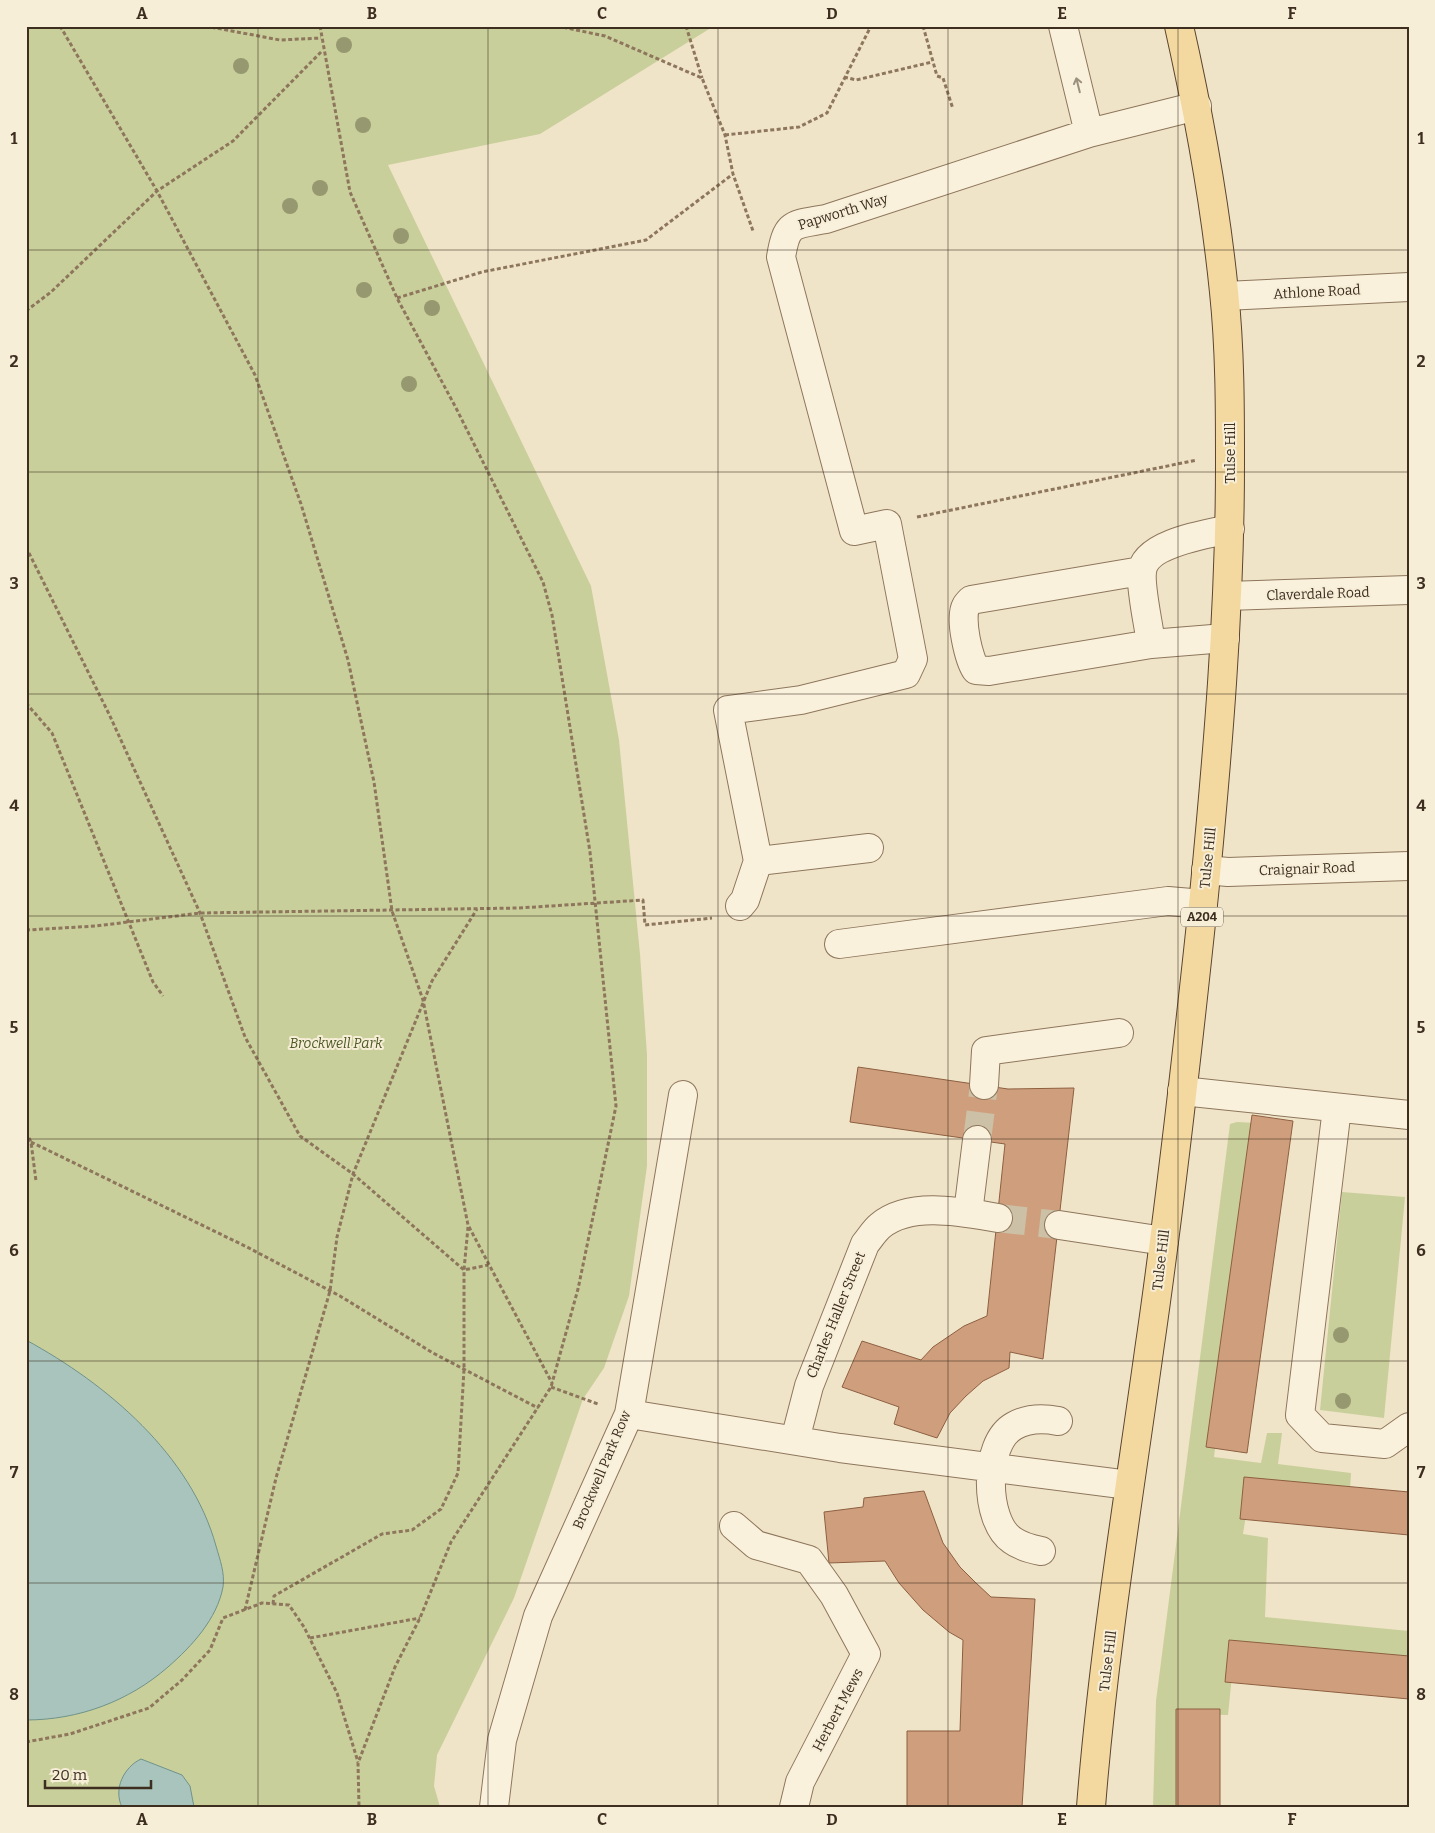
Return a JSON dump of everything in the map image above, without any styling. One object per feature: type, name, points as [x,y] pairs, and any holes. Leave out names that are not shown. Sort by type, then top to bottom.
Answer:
[{"type":"main road","name":"Tulse Hill","points":[[1091,1807],[1129,1484],[1164,1241],[1182,1091],[1218,758],[1226,638],[1230,529],[1230,382],[1225,296],[1208,161],[1179,26]]},
{"type":"street","points":[[1063,26],[1089,133]]},
{"type":"street","name":"Papworth Way","points":[[887,524],[854,531],[780,257],[784,235],[794,225],[826,219],[1089,133],[1197,106]]},
{"type":"street","name":"Athlone Road","points":[[1225,296],[1409,286]]},
{"type":"street","points":[[740,906],[745,900],[758,861],[728,710],[801,700],[906,674],[913,659],[887,524]]},
{"type":"street","points":[[1152,644],[1141,571],[1150,556],[1185,538],[1230,529]]},
{"type":"street","points":[[1141,571],[971,600],[965,607],[964,624],[971,663],[976,670],[988,671],[1152,644],[1226,638]]},
{"type":"street","name":"Claverdale Road","points":[[1227,596],[1409,590]]},
{"type":"street","points":[[758,861],[869,848]]},
{"type":"street","name":"Craignair Road","points":[[1206,870],[1228,872],[1409,866]]},
{"type":"street","points":[[839,944],[1168,901],[1203,904]]},
{"type":"street","points":[[984,1085],[986,1050],[1119,1033]]},
{"type":"street","points":[[1182,1091],[1409,1115]]},
{"type":"street","name":"Brockwell Park Row","points":[[494,1807],[502,1740],[538,1616],[629,1414],[683,1095]]},
{"type":"street","points":[[1337,1108],[1300,1415],[1322,1438],[1385,1444],[1409,1427]]},
{"type":"street","points":[[968,1213],[977,1140]]},
{"type":"street","name":"Charles Haller Street","points":[[795,1440],[809,1386],[865,1244],[881,1226],[916,1210],[968,1213],[998,1218]]},
{"type":"street","points":[[1058,1225],[1164,1241]]},
{"type":"street","points":[[629,1414],[992,1468],[1129,1484]]},
{"type":"street","points":[[1041,1551],[1011,1540],[1002,1528],[995,1513],[990,1489],[992,1468],[996,1446],[1012,1426],[1028,1420],[1045,1418],[1058,1421]]},
{"type":"street","name":"Herbert Mews","points":[[734,1526],[756,1545],[809,1560],[834,1595],[866,1654],[800,1782],[794,1807]]},
{"type":"path","points":[[60,26],[157,191],[256,375],[301,504],[348,660],[374,782],[392,910],[424,1000],[468,1225],[552,1385],[629,1414]]},
{"type":"path","points":[[205,26],[280,40],[321,38]]},
{"type":"path","points":[[320,26],[322,51],[350,192],[397,298],[456,408],[543,582],[556,643],[590,852],[616,1106],[578,1289],[552,1385],[451,1542],[420,1618],[395,1667],[358,1763]]},
{"type":"path","points":[[556,26],[606,36],[702,78]]},
{"type":"path","points":[[686,26],[702,78],[726,135],[733,174],[756,241],[780,257]]},
{"type":"path","points":[[726,135],[799,127],[827,113],[871,26]]},
{"type":"path","points":[[923,26],[937,76],[943,78],[953,109]]},
{"type":"path","points":[[26,311],[51,292],[157,191],[233,141],[322,51]]},
{"type":"path","points":[[844,77],[856,80],[932,62]]},
{"type":"path","points":[[397,298],[482,272],[646,240],[733,174]]},
{"type":"path","points":[[887,524],[1201,459],[1230,457]]},
{"type":"path","points":[[26,547],[105,706],[200,913],[245,1037],[300,1136],[352,1174],[464,1270]]},
{"type":"path","points":[[26,703],[52,732],[153,982],[163,996]]},
{"type":"path","points":[[26,930],[130,922],[200,913],[519,908],[643,900],[645,925],[727,916],[740,906]]},
{"type":"path","points":[[245,1610],[276,1478],[330,1291],[337,1237],[352,1174],[432,981],[477,909]]},
{"type":"path","points":[[26,1132],[31,1142],[36,1180]]},
{"type":"path","points":[[31,1142],[247,1247],[330,1291],[464,1369],[538,1408]]},
{"type":"path","points":[[273,1604],[274,1596],[382,1534],[412,1530],[441,1509],[458,1473],[464,1369],[464,1270],[468,1225]]},
{"type":"path","points":[[464,1270],[488,1264]]},
{"type":"path","points":[[26,1742],[70,1734],[148,1708],[182,1680],[210,1650],[223,1618],[262,1603],[289,1605],[310,1638],[337,1693],[358,1763],[359,1807]]},
{"type":"path","points":[[310,1638],[420,1618]]},
{"type":"green space","name":"Brockwell Park","points":[[26,26],[714,26],[540,134],[388,165],[591,586],[619,740],[640,954],[647,1055],[647,1166],[629,1296],[604,1368],[583,1399],[514,1598],[437,1755],[434,1786],[440,1807],[26,1807]]},
{"type":"green space","points":[[1237,1122],[1256,1123],[1214,1457],[1261,1463],[1267,1433],[1282,1433],[1278,1464],[1351,1473],[1350,1490],[1251,1484],[1243,1534],[1268,1538],[1265,1617],[1409,1631],[1409,1658],[1235,1646],[1228,1715],[1182,1714],[1182,1807],[1153,1807],[1156,1701],[1230,1124]]},
{"type":"green space","points":[[1342,1192],[1405,1197],[1384,1418],[1320,1410]]},
{"type":"water","points":[[26,1340],[86,1378],[115,1401],[142,1425],[166,1452],[187,1482],[204,1513],[223,1572],[223,1587],[215,1610],[194,1641],[168,1667],[137,1690],[120,1699],[84,1712],[46,1719],[26,1720]]},
{"type":"water","points":[[141,1759],[182,1775],[190,1786],[194,1807],[122,1807],[119,1793],[122,1779],[130,1767]]},
{"type":"building","points":[[858,1067],[1008,1089],[1074,1088],[1043,1359],[1010,1352],[1009,1368],[983,1381],[966,1396],[950,1413],[937,1438],[894,1424],[899,1407],[842,1387],[862,1341],[921,1360],[933,1347],[964,1326],[987,1316],[1005,1144],[850,1122]]},
{"type":"building","points":[[1252,1115],[1293,1121],[1247,1453],[1206,1447]]},
{"type":"building","points":[[1244,1477],[1409,1492],[1409,1535],[1240,1519]]},
{"type":"building","points":[[924,1491],[943,1543],[960,1567],[975,1582],[991,1597],[1035,1599],[1022,1807],[907,1807],[907,1731],[960,1731],[963,1640],[949,1632],[923,1610],[899,1583],[885,1561],[829,1563],[824,1512],[863,1507],[864,1498]]},
{"type":"building","points":[[1229,1640],[1409,1656],[1409,1699],[1225,1682]]},
{"type":"building","points":[[1176,1709],[1220,1709],[1220,1807],[1176,1807]]},
{"type":"tunnel","points":[[977,1140],[984,1085]]},
{"type":"tunnel","points":[[998,1218],[1059,1225]]}]
